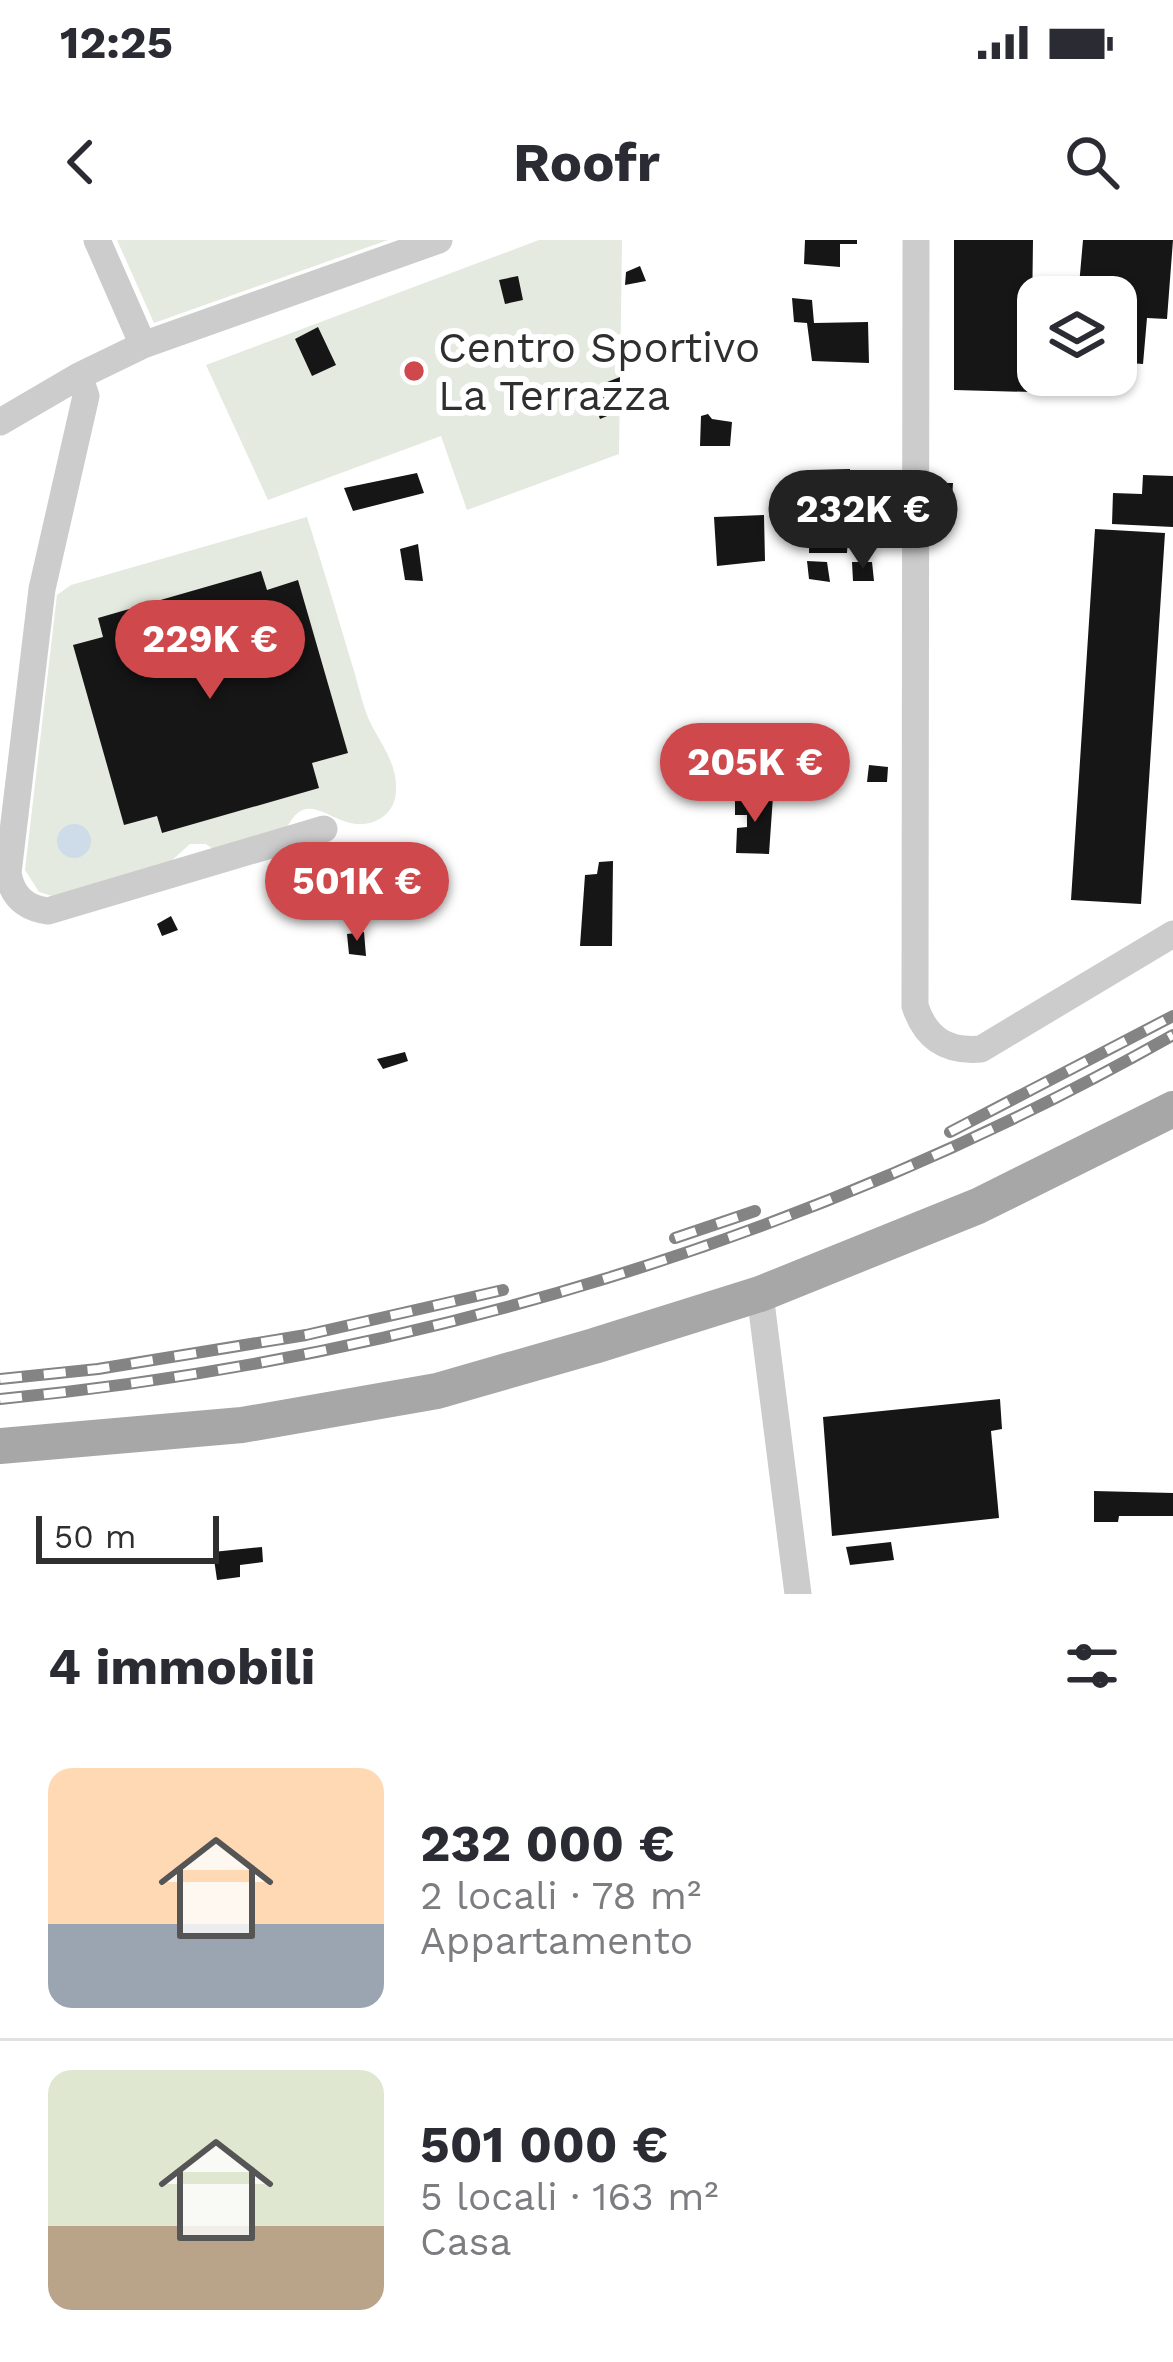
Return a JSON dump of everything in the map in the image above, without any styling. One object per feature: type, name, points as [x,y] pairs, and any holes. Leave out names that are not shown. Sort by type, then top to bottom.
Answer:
[{"type":"main road","points":[[0,1446],[242,1425],[437,1391],[760,1294],[978,1206],[1173,1109]]},
{"type":"street","points":[[97,240],[143,345]]},
{"type":"street","points":[[0,422],[143,345],[439,240]]},
{"type":"street","points":[[916,240],[915,1006],[921,1023],[946,1047],[981,1049],[1173,934]]},
{"type":"street","points":[[79,376],[86,396],[42,589],[7,834],[10,885],[25,904],[48,911],[324,829]]},
{"type":"street","points":[[760,1294],[798,1594]]},
{"type":"shaded area","points":[[117,240],[388,240],[154,323]]},
{"type":"shaded area","name":"Centro Sportivo La Terrazza","points":[[539,240],[622,240],[619,454],[467,510],[441,436],[268,500],[206,365]]},
{"type":"shaded area","points":[[307,517],[366,713],[393,769],[396,793],[390,809],[378,820],[359,824],[304,809],[286,829],[214,850],[206,844],[190,844],[169,863],[52,896],[39,892],[25,870],[57,595],[71,585]]},
{"type":"water","points":[[74,824],[86,829],[91,841],[86,853],[74,858],[62,853],[57,841],[62,829]]},
{"type":"building","points":[[805,240],[857,240],[857,244],[840,244],[840,267],[804,264]]},
{"type":"building","points":[[954,240],[1033,240],[1033,276],[1017,276],[1017,392],[954,390]]},
{"type":"building","points":[[1083,240],[1173,240],[1167,319],[1147,318],[1143,364],[1137,364],[1137,276],[1080,276]]},
{"type":"building","points":[[640,266],[646,281],[625,285],[626,272]]},
{"type":"building","points":[[518,276],[523,300],[505,304],[499,280]]},
{"type":"building","points":[[792,298],[812,300],[814,323],[868,322],[869,363],[812,361],[807,323],[794,322]]},
{"type":"building","points":[[318,327],[336,365],[312,376],[295,339]]},
{"type":"building","points":[[620,377],[619,411],[600,419],[595,405],[601,403],[597,386]]},
{"type":"building","points":[[701,416],[732,422],[730,446],[700,446]]},
{"type":"building","points":[[850,469],[849,527],[841,534],[848,537],[847,553],[809,553],[810,470]]},
{"type":"building","points":[[417,473],[424,493],[353,511],[344,488]]},
{"type":"building","points":[[1143,475],[1173,476],[1173,527],[1112,524],[1113,493],[1142,494]]},
{"type":"building","points":[[929,483],[953,483],[952,499],[932,495]]},
{"type":"building","points":[[764,515],[765,561],[717,566],[714,517]]},
{"type":"building","points":[[1095,529],[1165,533],[1141,904],[1071,900]]},
{"type":"building","points":[[418,544],[423,581],[405,580],[400,549]]},
{"type":"building","points":[[807,561],[827,562],[830,582],[809,579]]},
{"type":"building","points":[[852,562],[872,562],[874,581],[853,581]]},
{"type":"building","points":[[261,571],[267,590],[298,580],[348,753],[312,763],[319,788],[162,833],[157,816],[124,825],[73,645],[103,637],[98,618]]},
{"type":"building","points":[[869,765],[888,767],[887,782],[867,782]]},
{"type":"building","points":[[754,793],[773,796],[769,854],[736,853],[737,828],[747,827],[747,815],[735,815],[735,801],[753,799]]},
{"type":"building","points":[[613,861],[612,946],[580,946],[585,875],[597,874],[599,862]]},
{"type":"building","points":[[171,916],[178,930],[162,936],[157,924]]},
{"type":"building","points":[[364,932],[366,956],[349,954],[347,934]]},
{"type":"building","points":[[405,1052],[408,1061],[383,1069],[377,1059]]},
{"type":"building","points":[[1000,1399],[1002,1429],[991,1431],[999,1518],[832,1536],[823,1417]]},
{"type":"building","points":[[1094,1491],[1173,1493],[1173,1516],[1119,1516],[1118,1522],[1094,1522]]},
{"type":"building","points":[[891,1542],[894,1560],[850,1565],[846,1547]]},
{"type":"building","points":[[262,1547],[263,1562],[240,1565],[240,1577],[217,1580],[213,1552]]},
{"type":"railway","points":[[950,1132],[1173,1016]]},
{"type":"railway","points":[[0,1399],[154,1380],[306,1354],[457,1320],[606,1278],[752,1229],[896,1172],[1036,1108],[1173,1035]]},
{"type":"railway","points":[[675,1238],[755,1211]]},
{"type":"railway","points":[[0,1379],[98,1369],[306,1335],[503,1290]]},
{"type":"place","name":"Centro Sportivo La Terrazza","points":[[414,371]]}]
